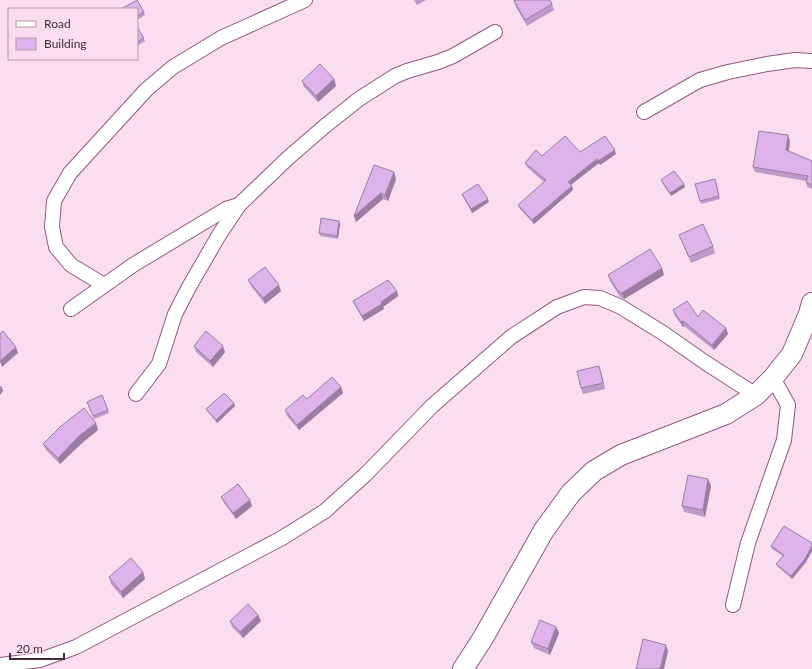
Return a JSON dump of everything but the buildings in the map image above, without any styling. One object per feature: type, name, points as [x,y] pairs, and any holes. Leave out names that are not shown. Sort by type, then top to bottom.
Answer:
[{"type":"street","points":[[104,285],[71,265],[56,247],[52,227],[54,201],[70,173],[146,90],[173,67],[221,38],[305,0]]},
{"type":"street","points":[[136,394],[159,364],[175,314],[219,235],[239,205],[324,126],[359,99],[395,76],[453,56],[495,32]]},
{"type":"street","points":[[644,112],[700,80],[728,72],[767,64],[795,60],[812,61]]},
{"type":"street","points":[[71,309],[133,264],[226,209],[239,205]]},
{"type":"street","points":[[0,666],[40,660],[76,646],[282,538],[325,511],[366,474],[432,406],[511,337],[557,307],[584,297],[600,298],[621,307],[663,332],[706,363],[756,395]]},
{"type":"street","points":[[463,669],[483,638],[544,530],[570,493],[594,471],[621,455],[726,414],[756,395],[773,378],[792,354],[809,314],[812,303]]},
{"type":"street","points":[[733,605],[748,543],[784,440],[788,405],[773,378]]}]
